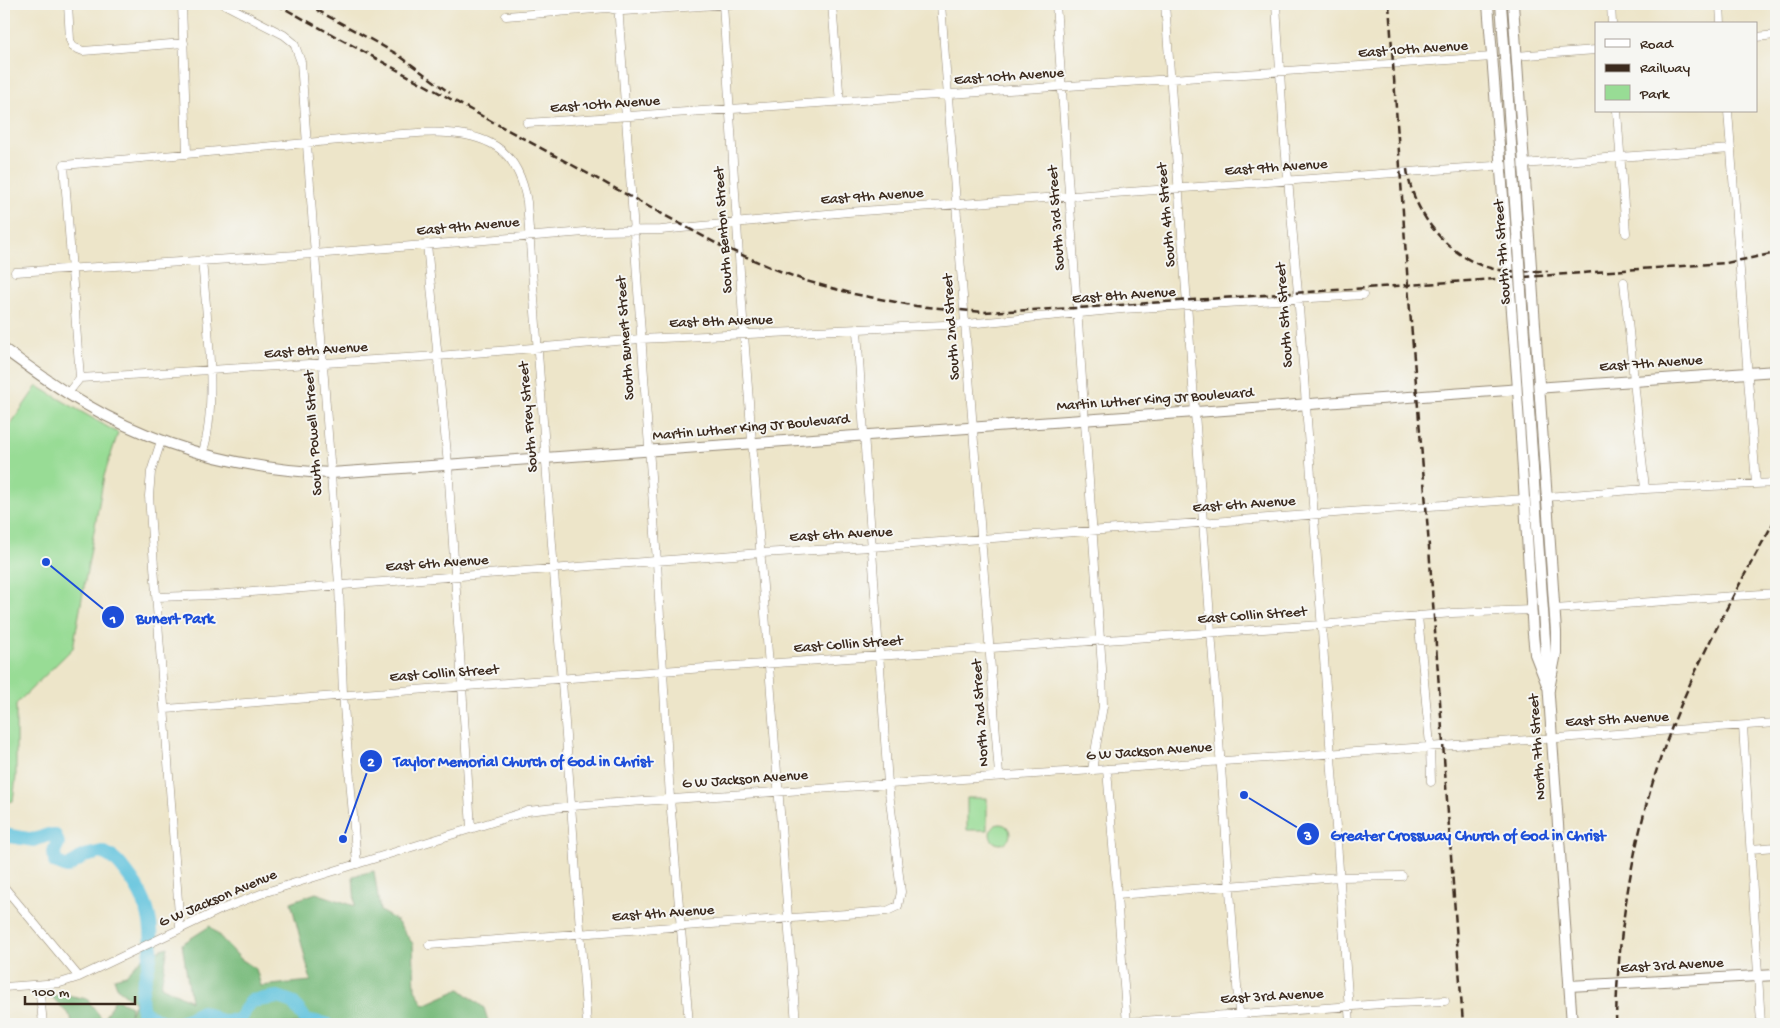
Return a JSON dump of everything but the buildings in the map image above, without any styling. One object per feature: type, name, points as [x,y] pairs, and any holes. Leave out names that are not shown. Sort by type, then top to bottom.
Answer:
[{"type":"main road","points":[[1488,4],[1518,388],[1530,498],[1532,610],[1535,654],[1549,690]]},
{"type":"main road","name":"South 7th Street","points":[[1501,4],[1530,498]]},
{"type":"main road","points":[[1513,4],[1555,609],[1556,653],[1549,690]]},
{"type":"main road","name":"Martin Luther King Jr Boulevard","points":[[4,349],[68,394],[106,416],[161,441],[202,454],[260,467],[331,473],[1529,388]]},
{"type":"main road","name":"East 7th Avenue","points":[[1529,388],[1776,371]]},
{"type":"main road","name":"North 7th Street","points":[[1530,498],[1549,690],[1572,1024]]},
{"type":"main road","name":"East 3rd Avenue","points":[[1569,986],[1776,975]]},
{"type":"street","points":[[68,4],[70,40],[73,47],[83,51],[184,43]]},
{"type":"street","points":[[182,4],[187,154]]},
{"type":"street","name":"South Powell Street","points":[[224,4],[284,35],[294,43],[298,51],[307,143],[331,473],[339,585],[343,694],[357,864]]},
{"type":"street","name":"South Benton Street","points":[[723,4],[744,335],[754,443],[777,791],[796,1024]]},
{"type":"street","points":[[506,16],[618,7],[731,4]]},
{"type":"street","points":[[832,4],[840,103]]},
{"type":"street","name":"South 2nd Street","points":[[941,4],[991,649]]},
{"type":"street","name":"South 3rd Street","points":[[1056,4],[1100,640],[1103,706],[1092,770]]},
{"type":"street","name":"South 4th Street","points":[[1165,4],[1239,1013]]},
{"type":"street","name":"South 5th Street","points":[[1276,4],[1279,73],[1298,299],[1350,1024]]},
{"type":"street","points":[[1611,4],[1612,22]]},
{"type":"street","points":[[1720,4],[1722,22]]},
{"type":"street","name":"South Bunert Street","points":[[618,7],[624,118],[657,562],[670,799],[689,1024]]},
{"type":"street","points":[[1758,37],[1776,35]]},
{"type":"street","points":[[1516,56],[1595,50]]},
{"type":"street","name":"East 10th Avenue","points":[[527,123],[624,118],[1492,57]]},
{"type":"street","points":[[1617,112],[1626,233]]},
{"type":"street","points":[[1728,112],[1756,484]]},
{"type":"street","name":"South Frey Street","points":[[307,143],[446,134],[469,136],[489,142],[507,155],[520,176],[525,191],[547,459],[587,1024]]},
{"type":"street","points":[[68,394],[80,378],[70,269],[64,165],[307,143]]},
{"type":"street","name":"East 9th Avenue","points":[[15,272],[314,254],[529,236],[660,230],[738,221],[1731,149]]},
{"type":"street","points":[[427,244],[448,465],[471,828]]},
{"type":"street","points":[[202,260],[209,371],[208,428],[202,454]]},
{"type":"street","points":[[1624,282],[1645,489]]},
{"type":"street","name":"East 8th Avenue","points":[[80,378],[438,356],[640,339],[857,331],[966,324],[1077,314],[1363,295]]},
{"type":"street","points":[[857,331],[888,784]]},
{"type":"street","points":[[161,441],[149,482],[166,709],[178,930]]},
{"type":"street","points":[[1547,498],[1645,489],[1776,483]]},
{"type":"street","name":"East 6th Avenue","points":[[158,597],[554,570],[761,553],[872,547],[1530,498]]},
{"type":"street","points":[[1555,609],[1776,593]]},
{"type":"street","name":"East Collin Street","points":[[166,709],[343,694],[991,649],[1418,616],[1532,610]]},
{"type":"street","points":[[1418,616],[1430,745],[1431,782]]},
{"type":"street","name":"North 2nd Street","points":[[991,649],[999,775]]},
{"type":"street","name":"East 5th Avenue","points":[[1430,745],[1776,723]]},
{"type":"street","points":[[1743,726],[1761,1024]]},
{"type":"street","name":"G W Jackson Avenue","points":[[4,987],[60,983],[80,976],[178,930],[266,892],[515,814],[572,806],[1430,745]]},
{"type":"street","points":[[1108,769],[1127,1023]]},
{"type":"street","name":"East 4th Avenue","points":[[429,945],[887,911],[898,906],[901,892],[888,784]]},
{"type":"street","points":[[1750,849],[1776,848]]},
{"type":"street","points":[[1117,895],[1339,877],[1402,876]]},
{"type":"street","points":[[4,887],[80,976]]},
{"type":"street","points":[[39,985],[43,1024]]},
{"type":"street","name":"East 3rd Avenue","points":[[1100,1024],[1239,1013],[1445,1001]]},
{"type":"green space","points":[[37,386],[118,433],[104,476],[73,648],[16,704],[16,777],[13,801],[4,803],[4,434]]},
{"type":"green space","points":[[967,798],[987,798],[987,830],[967,830]]},
{"type":"green space","points":[[1000,824],[1007,827],[1010,834],[1007,841],[1000,844],[993,841],[990,834],[993,827]]},
{"type":"green space","points":[[374,871],[380,911],[396,920],[413,944],[415,989],[424,1005],[460,989],[484,1008],[489,1024],[72,1024],[71,1017],[51,996],[67,995],[87,999],[103,1020],[115,999],[131,1006],[130,1016],[135,1002],[118,989],[114,978],[126,975],[145,955],[168,947],[161,986],[191,1001],[182,944],[210,926],[241,959],[256,969],[261,986],[311,981],[291,902],[316,893],[355,906],[353,876]]},
{"type":"waterway","points":[[4,835],[34,840],[48,835],[55,836],[58,843],[54,851],[55,862],[67,867],[84,856],[102,852],[119,864],[139,891],[148,912],[150,924],[150,959],[141,996],[143,1012],[162,1022],[174,1024]]},
{"type":"waterway","points":[[179,1024],[202,1012],[219,1021],[238,1021],[251,1001],[278,997],[292,1002],[306,1020],[326,1024]]},
{"type":"railway","points":[[276,4],[721,246],[806,281],[854,294],[916,306],[983,312],[1077,308],[1726,263],[1776,253]]},
{"type":"railway","points":[[306,4],[397,54],[450,93]]},
{"type":"railway","points":[[1389,4],[1463,1024]]},
{"type":"railway","points":[[1407,169],[1410,185],[1424,216],[1446,243],[1460,254],[1474,262],[1497,270],[1548,271]]},
{"type":"railway","points":[[1616,1024],[1619,964],[1626,903],[1637,844],[1652,785],[1676,716],[1706,648],[1776,518]]},
{"type":"place","name":"Bunert Park","points":[[46,562]]},
{"type":"place","name":"Greater Crossway Church of God in Christ","points":[[1244,795]]},
{"type":"place","name":"Taylor Memorial Church of God in Christ","points":[[343,839]]}]
